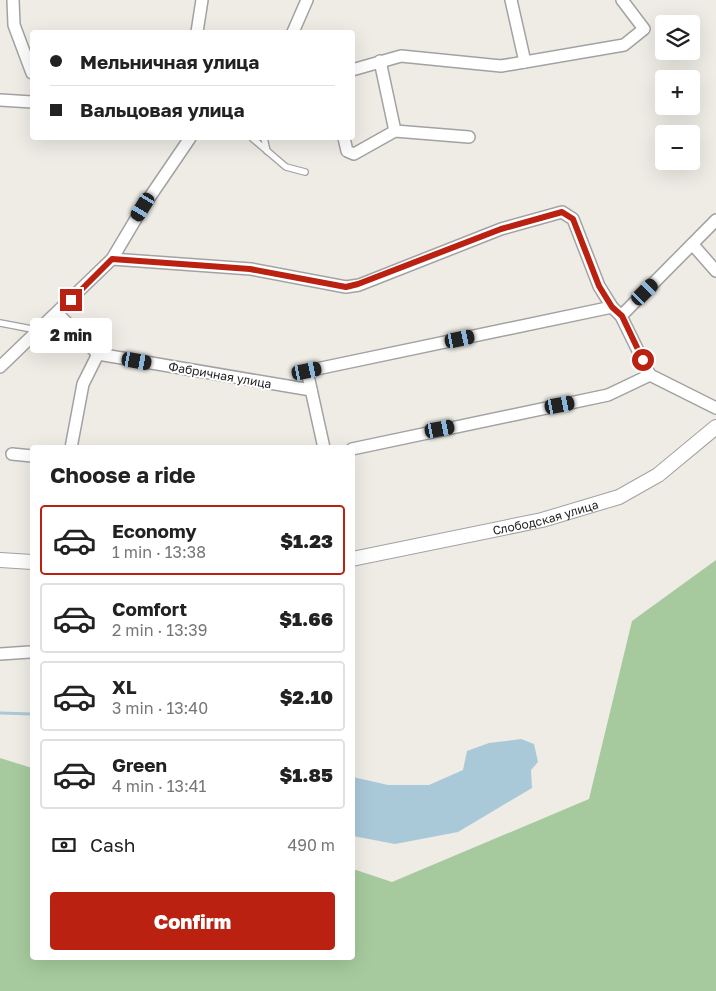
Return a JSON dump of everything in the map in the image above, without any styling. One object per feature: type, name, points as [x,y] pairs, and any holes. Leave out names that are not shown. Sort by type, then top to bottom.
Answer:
[{"type":"street","points":[[13,0],[14,26],[30,69]]},
{"type":"street","points":[[198,30],[202,0]]},
{"type":"street","points":[[294,30],[307,0]]},
{"type":"street","points":[[511,0],[525,62]]},
{"type":"street","points":[[355,69],[401,56],[501,66],[624,45],[644,29],[622,0]]},
{"type":"street","points":[[380,61],[395,130]]},
{"type":"street","points":[[0,100],[30,102]]},
{"type":"street","points":[[344,140],[347,151],[354,154],[395,130],[469,137]]},
{"type":"street","points":[[0,367],[112,259],[143,207],[189,140]]},
{"type":"street","points":[[112,259],[250,269],[346,287],[501,229],[562,212],[573,219],[599,286],[612,307],[622,316],[650,375],[716,408]]},
{"type":"street","points":[[622,316],[716,220]]},
{"type":"street","points":[[693,245],[716,271]]},
{"type":"street","points":[[323,445],[307,371],[612,307]]},
{"type":"street","points":[[57,314],[98,354],[83,384],[72,445]]},
{"type":"street","name":"Фабричная улица","points":[[98,354],[312,390]]},
{"type":"street","points":[[355,448],[608,395],[650,375]]},
{"type":"street","name":"Слободская улица","points":[[355,558],[542,520],[619,497],[658,475],[716,427]]},
{"type":"street","points":[[12,454],[30,456]]},
{"type":"street","points":[[0,560],[30,562]]},
{"type":"street","points":[[0,654],[30,652]]},
{"type":"lane","points":[[254,140],[286,167],[305,172]]},
{"type":"lane","points":[[265,140],[268,153]]},
{"type":"lane","points":[[0,323],[39,330]]},
{"type":"green space","points":[[716,560],[716,991],[0,991],[0,758],[30,767],[30,960],[355,960],[355,870],[392,882],[589,799],[632,621]]},
{"type":"water","points":[[521,739],[534,744],[538,762],[531,770],[532,788],[458,832],[395,844],[355,836],[355,777],[388,785],[429,785],[463,770],[467,751],[489,743]]},
{"type":"waterway","points":[[0,713],[30,714]]},
{"type":"route","points":[[71,300],[112,259],[261,270],[332,286],[346,287],[501,229],[562,212],[573,219],[599,286],[612,307],[622,316],[643,360]]}]
